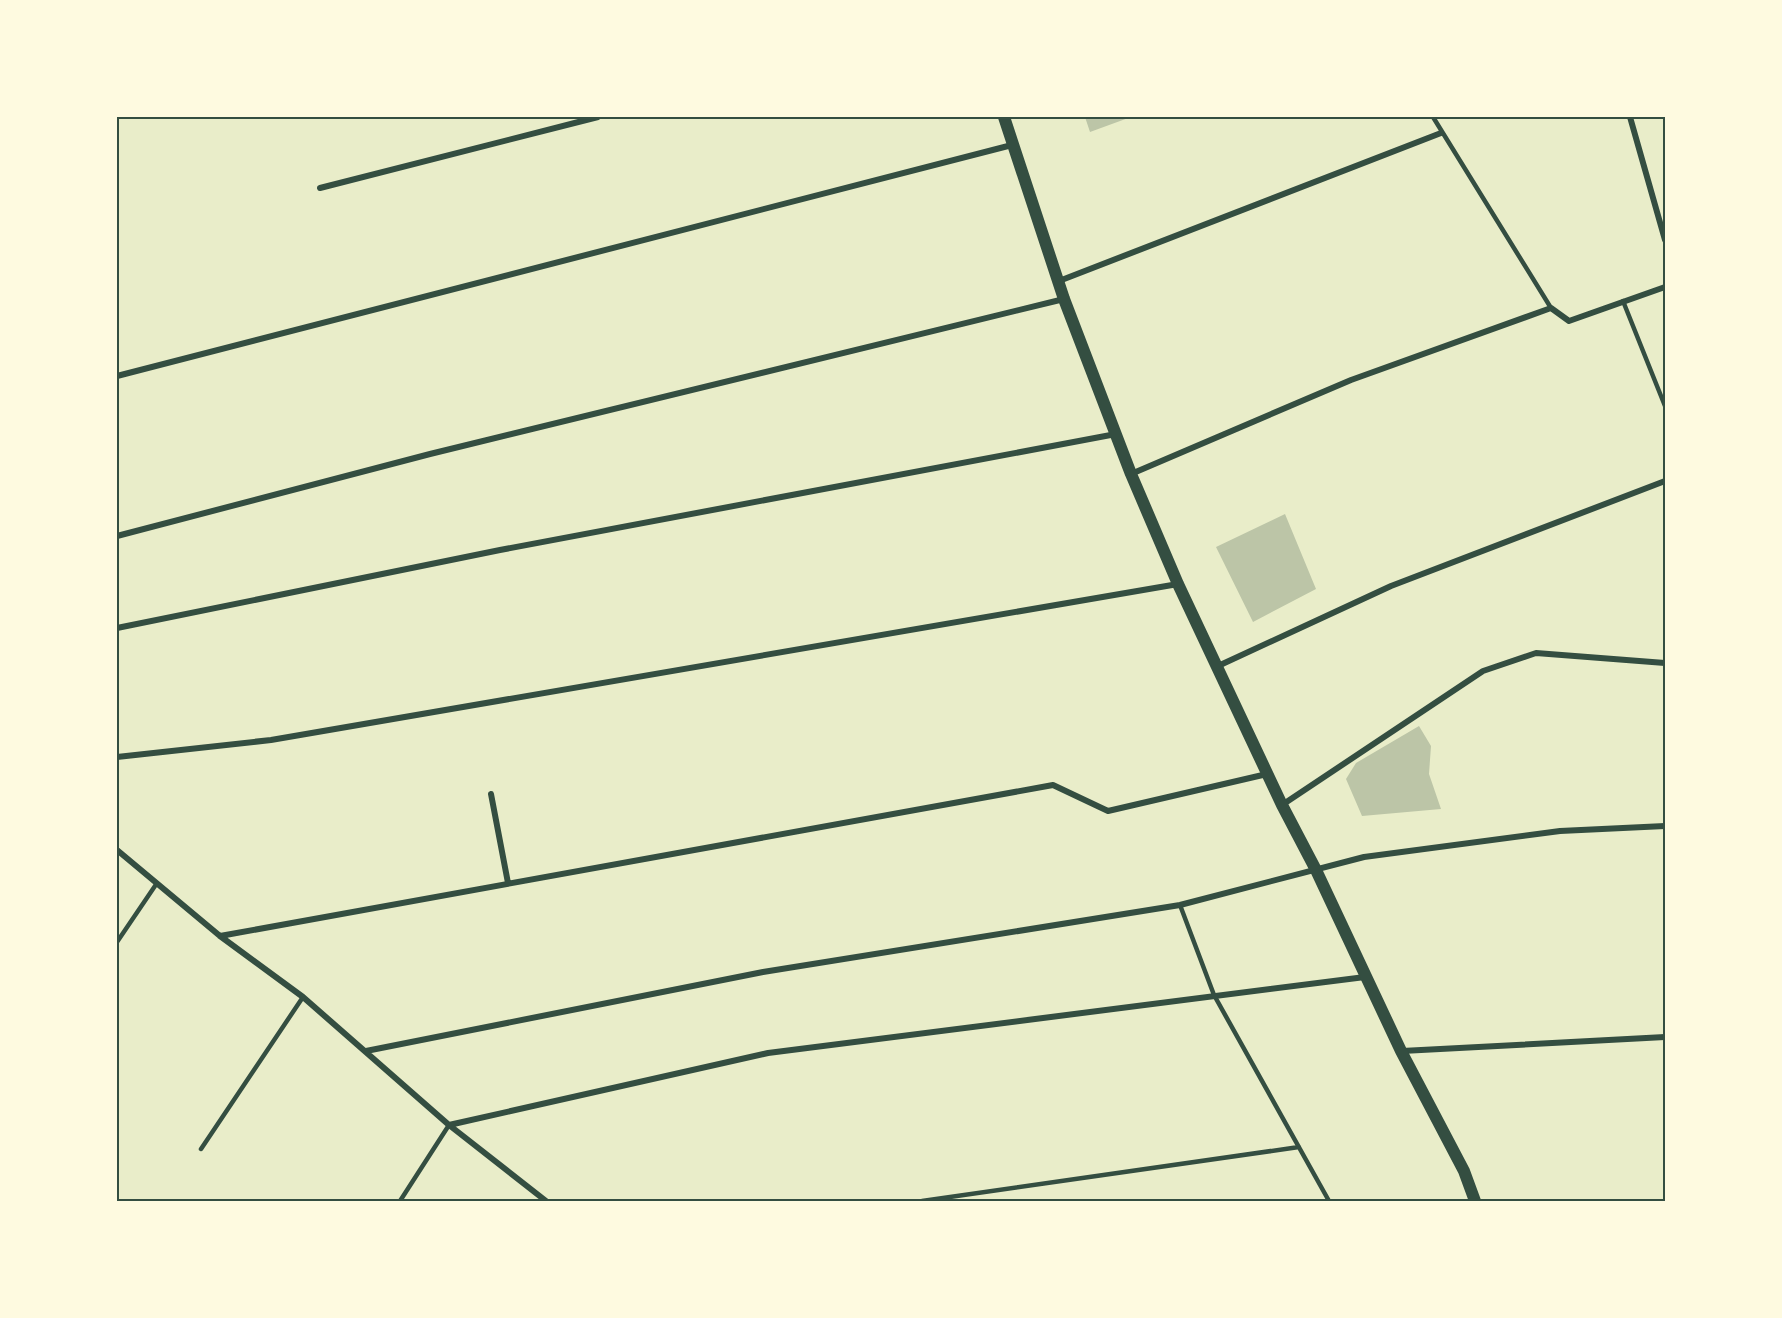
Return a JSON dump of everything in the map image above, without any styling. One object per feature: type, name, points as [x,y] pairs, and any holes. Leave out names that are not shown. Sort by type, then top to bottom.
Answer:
[{"type":"main road","points":[[1004,117],[1064,299],[1131,474],[1178,584],[1365,977],[1464,1171],[1476,1201]]},
{"type":"street","points":[[320,188],[598,117]]},
{"type":"street","points":[[1630,117],[1665,240]]},
{"type":"street","points":[[1058,282],[1202,224],[1441,133]]},
{"type":"street","points":[[117,376],[1012,145]]},
{"type":"street","points":[[1131,474],[1351,380],[1551,308],[1569,321],[1665,286]]},
{"type":"street","points":[[117,536],[430,454],[1064,299]]},
{"type":"street","points":[[117,627],[500,550],[1116,434]]},
{"type":"street","points":[[1218,666],[1391,586],[1665,481]]},
{"type":"street","points":[[117,757],[271,740],[1178,584]]},
{"type":"street","points":[[1282,805],[1483,671],[1536,653],[1665,663]]},
{"type":"street","points":[[220,936],[1053,785],[1108,811],[1268,773]]},
{"type":"street","points":[[491,794],[508,883]]},
{"type":"street","points":[[366,1051],[763,972],[1180,905],[1364,857],[1560,831],[1665,826]]},
{"type":"street","points":[[117,850],[220,936],[303,997],[449,1125],[546,1201]]},
{"type":"street","points":[[449,1125],[768,1053],[1365,977]]},
{"type":"street","points":[[1401,1051],[1665,1037]]},
{"type":"lane","points":[[1433,117],[1551,308]]},
{"type":"lane","points":[[1623,301],[1665,406]]},
{"type":"lane","points":[[117,942],[157,883]]},
{"type":"lane","points":[[1180,905],[1214,995],[1329,1201]]},
{"type":"lane","points":[[201,1149],[303,997]]},
{"type":"lane","points":[[400,1201],[449,1125]]},
{"type":"lane","points":[[922,1201],[1299,1147]]},
{"type":"building","points":[[1085,117],[1131,117],[1090,132]]},
{"type":"building","points":[[1285,514],[1316,589],[1253,622],[1216,547]]},
{"type":"building","points":[[1419,726],[1431,746],[1429,774],[1441,809],[1362,816],[1346,779],[1356,763]]}]
